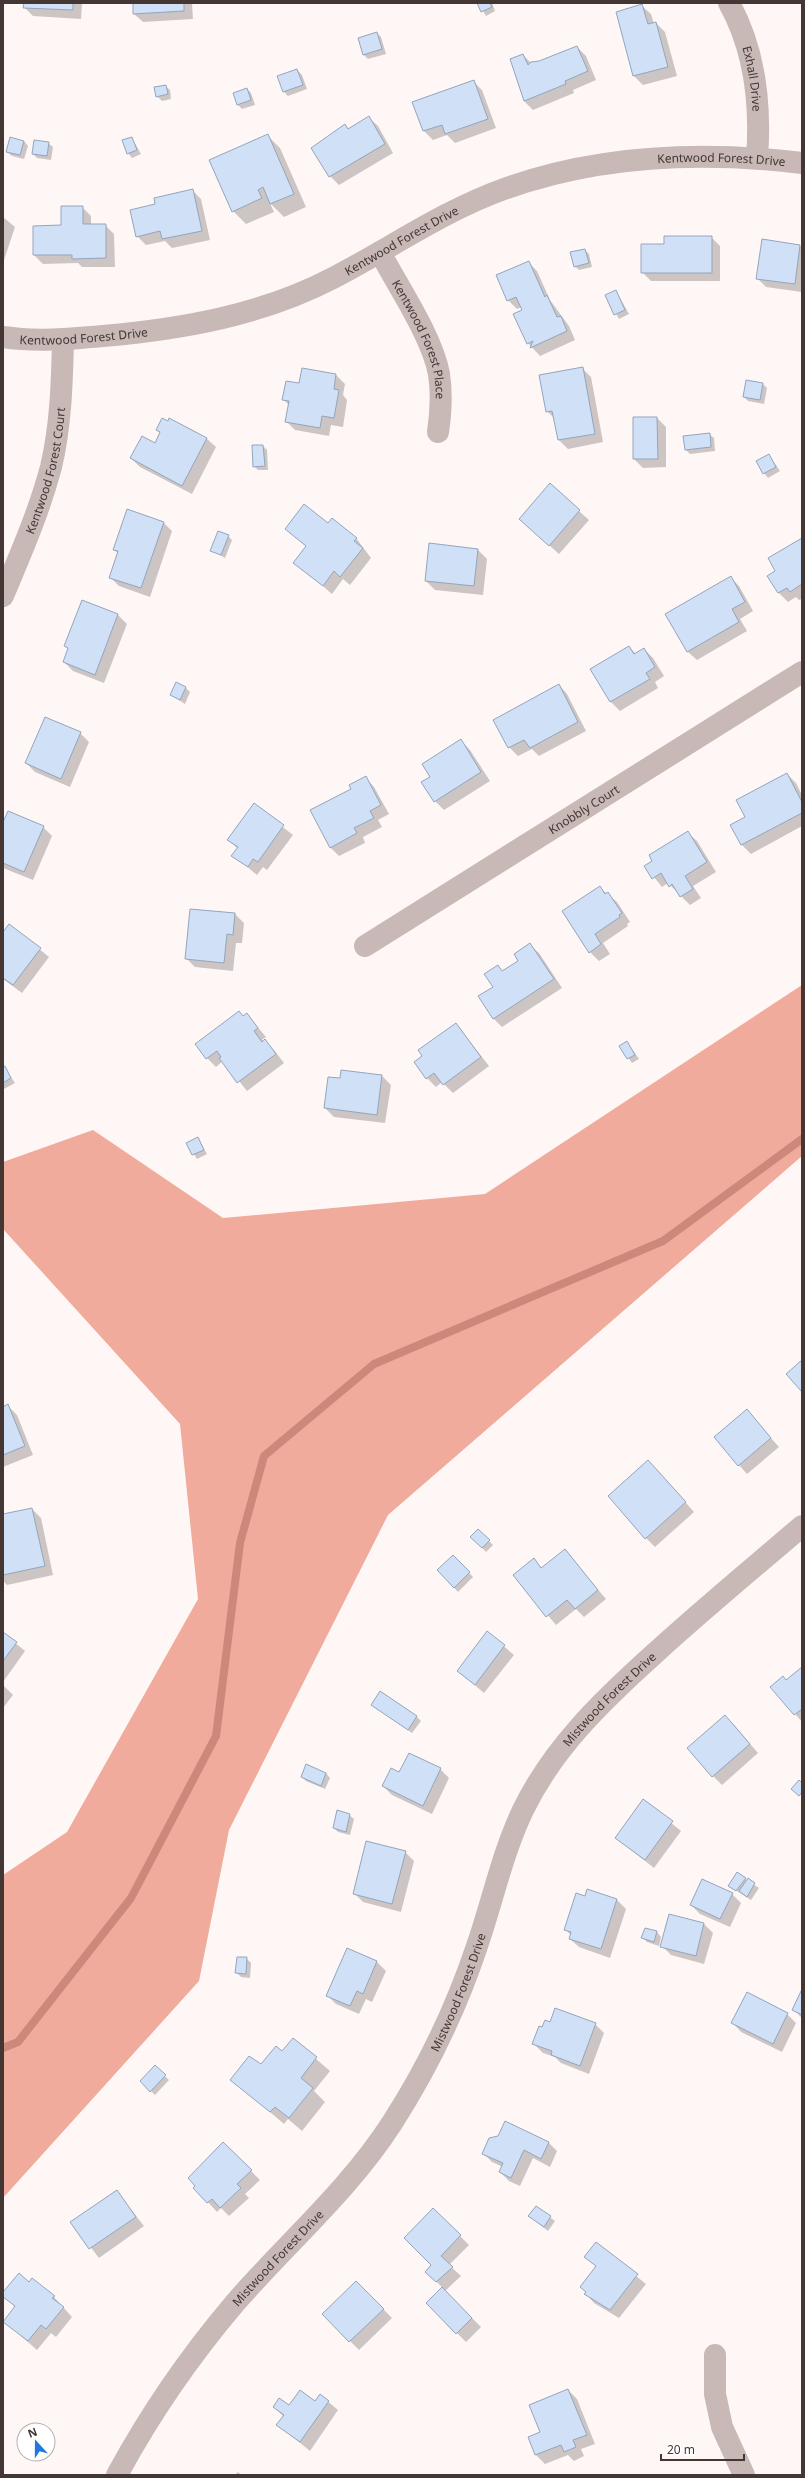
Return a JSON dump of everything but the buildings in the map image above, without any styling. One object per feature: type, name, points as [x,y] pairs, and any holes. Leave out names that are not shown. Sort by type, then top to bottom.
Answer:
[{"type":"street","name":"Exhall Drive","points":[[729,3],[748,49],[756,83],[760,124],[758,158]]},
{"type":"street","name":"Kentwood Forest Drive","points":[[3,337],[18,339],[63,340],[162,331],[232,316],[271,304],[331,279],[448,212],[505,189],[566,172],[630,160],[685,156],[758,158],[802,163]]},
{"type":"street","name":"Kentwood Forest Place","points":[[380,252],[429,344],[438,373],[442,403],[438,432]]},
{"type":"street","name":"Kentwood Forest Court","points":[[3,596],[35,520],[51,466],[60,411],[63,340]]},
{"type":"street","name":"Knobbly Court","points":[[365,946],[802,672]]},
{"type":"street","name":"Mistwood Forest Drive","points":[[117,2475],[137,2438],[183,2368],[236,2302],[348,2181],[390,2126],[426,2068],[452,2015],[478,1944],[503,1856],[523,1809],[544,1773],[576,1730],[610,1694],[692,1620],[802,1526]]},
{"type":"street","points":[[715,2355],[715,2394],[722,2427],[744,2475]]},
{"type":"shaded area","points":[[802,985],[802,1156],[388,1515],[229,1830],[199,1981],[3,2198],[3,1875],[67,1832],[198,1599],[180,1424],[3,1229],[3,1162],[93,1130],[223,1218],[485,1194]]},
{"type":"waterway","points":[[3,2048],[18,2042],[131,1898],[216,1736],[240,1543],[264,1456],[374,1364],[663,1241],[802,1139]]}]
